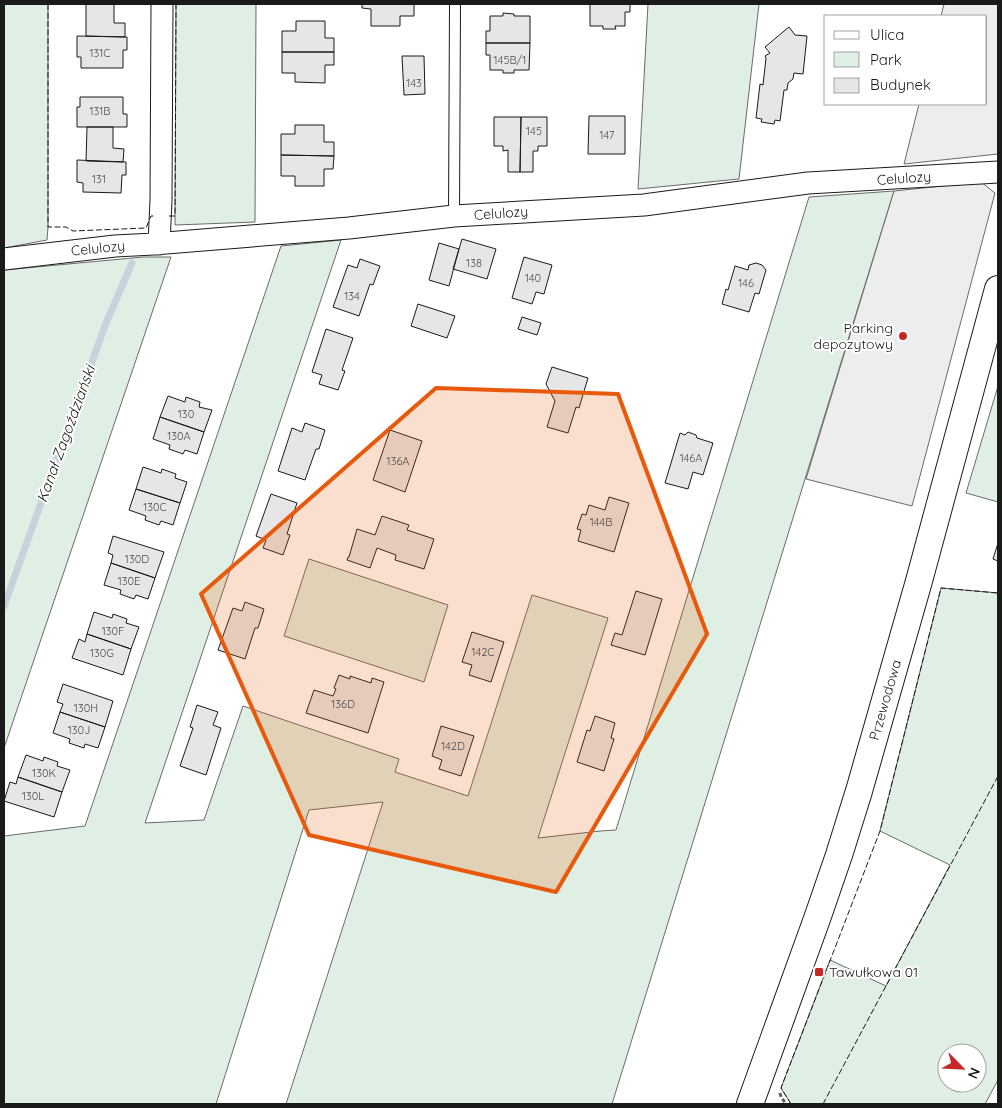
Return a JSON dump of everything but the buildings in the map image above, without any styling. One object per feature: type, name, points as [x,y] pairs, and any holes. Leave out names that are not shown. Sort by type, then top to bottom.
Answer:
[{"type":"street","points":[[151,244],[162,200],[162,4]]},
{"type":"street","name":"Celulozy","points":[[4,259],[115,246],[349,228],[454,216],[644,205],[808,184],[998,172]]},
{"type":"street","name":"Przewodowa","points":[[750,1104],[818,916],[859,791],[919,581],[998,289]]},
{"type":"lane","points":[[454,216],[455,4]]},
{"type":"highlighted area","points":[[436,388],[618,394],[707,634],[556,892],[309,835],[201,594]]},
{"type":"green space","points":[[4,4],[48,4],[48,227],[47,240],[4,248]]},
{"type":"green space","points":[[176,4],[256,4],[255,222],[175,225]]},
{"type":"green space","points":[[648,4],[759,4],[739,179],[638,189]]},
{"type":"green space","points":[[894,191],[612,1104],[286,1104],[383,802],[309,810],[216,1104],[4,1104],[4,836],[85,826],[281,246],[341,240],[145,823],[204,820],[243,706],[399,759],[395,772],[468,796],[532,595],[608,618],[538,838],[616,830],[809,197]]},
{"type":"green space","points":[[143,257],[171,257],[4,748],[4,270]]},
{"type":"green space","points":[[998,386],[998,502],[966,493]]},
{"type":"green space","points":[[309,559],[448,605],[424,682],[284,636]]},
{"type":"green space","points":[[941,588],[998,593],[998,1080],[985,1104],[791,1104],[781,1088],[830,960],[886,986],[950,865],[880,831]]},
{"type":"shaded area","points":[[944,4],[998,4],[998,154],[904,164],[919,105],[987,105],[987,15],[941,15]]},
{"type":"shaded area","name":"Parking depozytowy","points":[[981,182],[995,193],[912,506],[806,479],[894,191]]},
{"type":"waterway","name":"Kanał Zagoździański","points":[[4,606],[106,323],[132,263]]},
{"type":"fence","points":[[48,4],[48,227],[66,227],[73,231],[146,228],[151,216],[154,216]]},
{"type":"fence","points":[[169,216],[175,216],[176,4]]},
{"type":"fence","points":[[791,1104],[781,1088],[880,831],[941,588],[998,593]]},
{"type":"fence","points":[[823,1104],[998,776]]},
{"type":"place","name":"Parking depozytowy","points":[[903,336]]},
{"type":"place","name":"Tawułkowa 01","points":[[819,972]]}]
